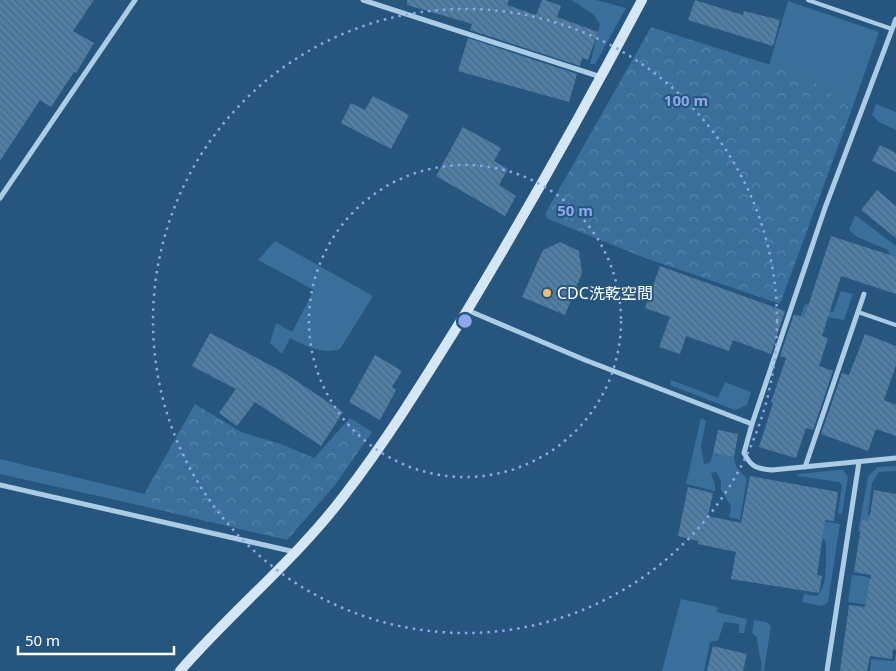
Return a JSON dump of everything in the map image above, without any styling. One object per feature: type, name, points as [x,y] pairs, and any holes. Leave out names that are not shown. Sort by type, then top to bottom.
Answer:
[{"type":"street","points":[[0,198],[135,0]]},
{"type":"street","points":[[363,0],[602,77]]},
{"type":"street","points":[[180,671],[296,552],[342,498],[395,427],[503,252],[602,77],[642,0]]},
{"type":"street","points":[[896,19],[825,208],[752,424],[744,453],[750,464],[758,469],[765,470],[896,458]]},
{"type":"street","points":[[805,467],[864,294]]},
{"type":"street","points":[[467,310],[584,360],[752,424]]},
{"type":"street","points":[[827,671],[859,462]]},
{"type":"street","points":[[0,485],[296,552]]},
{"type":"lane","points":[[808,0],[892,29]]},
{"type":"lane","points":[[858,312],[896,325]]},
{"type":"green space","points":[[571,0],[596,0],[626,8],[595,64],[590,64],[600,24],[593,14]]},
{"type":"green space","points":[[788,1],[879,32],[852,109],[808,77],[769,65]]},
{"type":"green space","points":[[651,27],[808,77],[852,109],[780,304],[645,258],[548,219],[545,214]]},
{"type":"green space","points":[[876,104],[896,112],[896,130],[879,122],[872,115]]},
{"type":"green space","points":[[855,215],[896,246],[896,268],[888,250],[857,237],[849,230]]},
{"type":"green space","points":[[275,241],[373,296],[340,349],[333,351],[320,350],[308,347],[290,338],[282,354],[270,343],[276,323],[292,332],[314,290],[258,260]]},
{"type":"green space","points":[[841,291],[853,294],[844,320],[827,317],[824,332],[798,323],[805,304],[833,312]]},
{"type":"green space","points":[[671,380],[718,398],[725,382],[751,392],[747,405],[735,410],[670,385]]},
{"type":"green space","points":[[195,404],[241,432],[281,444],[314,458],[350,418],[372,432],[335,485],[287,540],[138,505]]},
{"type":"green space","points":[[701,418],[706,421],[701,446],[704,464],[710,463],[713,453],[734,457],[738,469],[747,478],[740,520],[729,517],[731,506],[721,490],[721,480],[716,472],[711,473],[715,491],[686,484]]},
{"type":"green space","points":[[0,459],[145,494],[138,505],[0,474]]},
{"type":"green space","points":[[896,466],[896,471],[879,472],[872,483],[868,515],[896,521],[872,533],[858,531],[868,477],[877,467]]},
{"type":"green space","points":[[843,470],[848,477],[842,514],[838,513],[842,485],[839,482],[797,476],[798,474]]},
{"type":"green space","points":[[788,515],[840,524],[828,602],[822,606],[802,602],[804,594],[817,596],[821,591],[826,571],[826,543],[824,539],[791,534]]},
{"type":"green space","points":[[852,575],[868,577],[896,609],[848,602]]},
{"type":"green space","points":[[681,599],[718,607],[717,612],[747,619],[744,633],[739,633],[739,624],[724,622],[718,641],[710,642],[704,671],[662,671]]},
{"type":"green space","points":[[754,620],[766,622],[771,626],[764,671],[761,671],[757,637],[752,633]]},
{"type":"green space","points":[[896,654],[896,671],[870,671],[871,659],[894,661]]},
{"type":"building","points":[[0,0],[94,0],[73,31],[94,43],[76,73],[74,72],[51,107],[40,100],[0,161]]},
{"type":"building","points":[[407,0],[509,0],[507,5],[536,15],[542,0],[545,0],[561,6],[557,17],[598,32],[588,60],[582,58],[580,66],[470,30],[472,24],[407,5]]},
{"type":"building","points":[[695,0],[743,15],[744,11],[780,20],[773,46],[688,20]]},
{"type":"building","points":[[468,38],[577,74],[569,102],[458,71]]},
{"type":"building","points":[[373,96],[409,115],[391,149],[341,123],[351,103],[365,110]]},
{"type":"building","points":[[463,127],[501,148],[494,161],[508,169],[499,185],[516,196],[505,216],[436,176]]},
{"type":"building","points":[[880,145],[896,153],[896,172],[872,161]]},
{"type":"building","points":[[877,190],[896,206],[896,238],[861,210]]},
{"type":"building","points":[[831,236],[896,257],[896,294],[841,276],[822,336],[828,338],[819,366],[833,371],[813,430],[806,428],[796,458],[759,447],[773,403],[771,402],[786,358],[780,356],[794,314],[804,318]]},
{"type":"building","points":[[560,242],[579,251],[582,273],[565,315],[522,297],[543,250]]},
{"type":"building","points":[[660,266],[785,311],[771,354],[733,340],[729,351],[686,336],[680,354],[659,347],[670,317],[645,308]]},
{"type":"building","points":[[210,333],[283,372],[343,412],[321,446],[255,402],[237,426],[219,413],[236,389],[192,366]]},
{"type":"building","points":[[865,334],[896,346],[896,365],[884,400],[896,405],[896,436],[876,429],[868,451],[821,434],[842,373],[849,375]]},
{"type":"building","points":[[375,355],[402,371],[392,387],[396,390],[380,420],[349,402]]},
{"type":"building","points":[[718,430],[738,434],[734,457],[713,453]]},
{"type":"building","points":[[750,476],[838,492],[834,521],[825,520],[817,575],[822,576],[819,593],[731,579],[736,552],[698,544],[698,541],[678,536],[688,487],[713,493],[708,516],[741,523]]},
{"type":"building","points":[[874,490],[896,494],[896,650],[893,649],[892,659],[870,656],[867,671],[840,671],[849,605],[865,607],[871,575],[854,572],[862,520],[869,521]]},
{"type":"building","points":[[713,646],[747,654],[743,671],[707,671]]},
{"type":"place","name":"CDC洗乾空間","points":[[547,293]]}]
